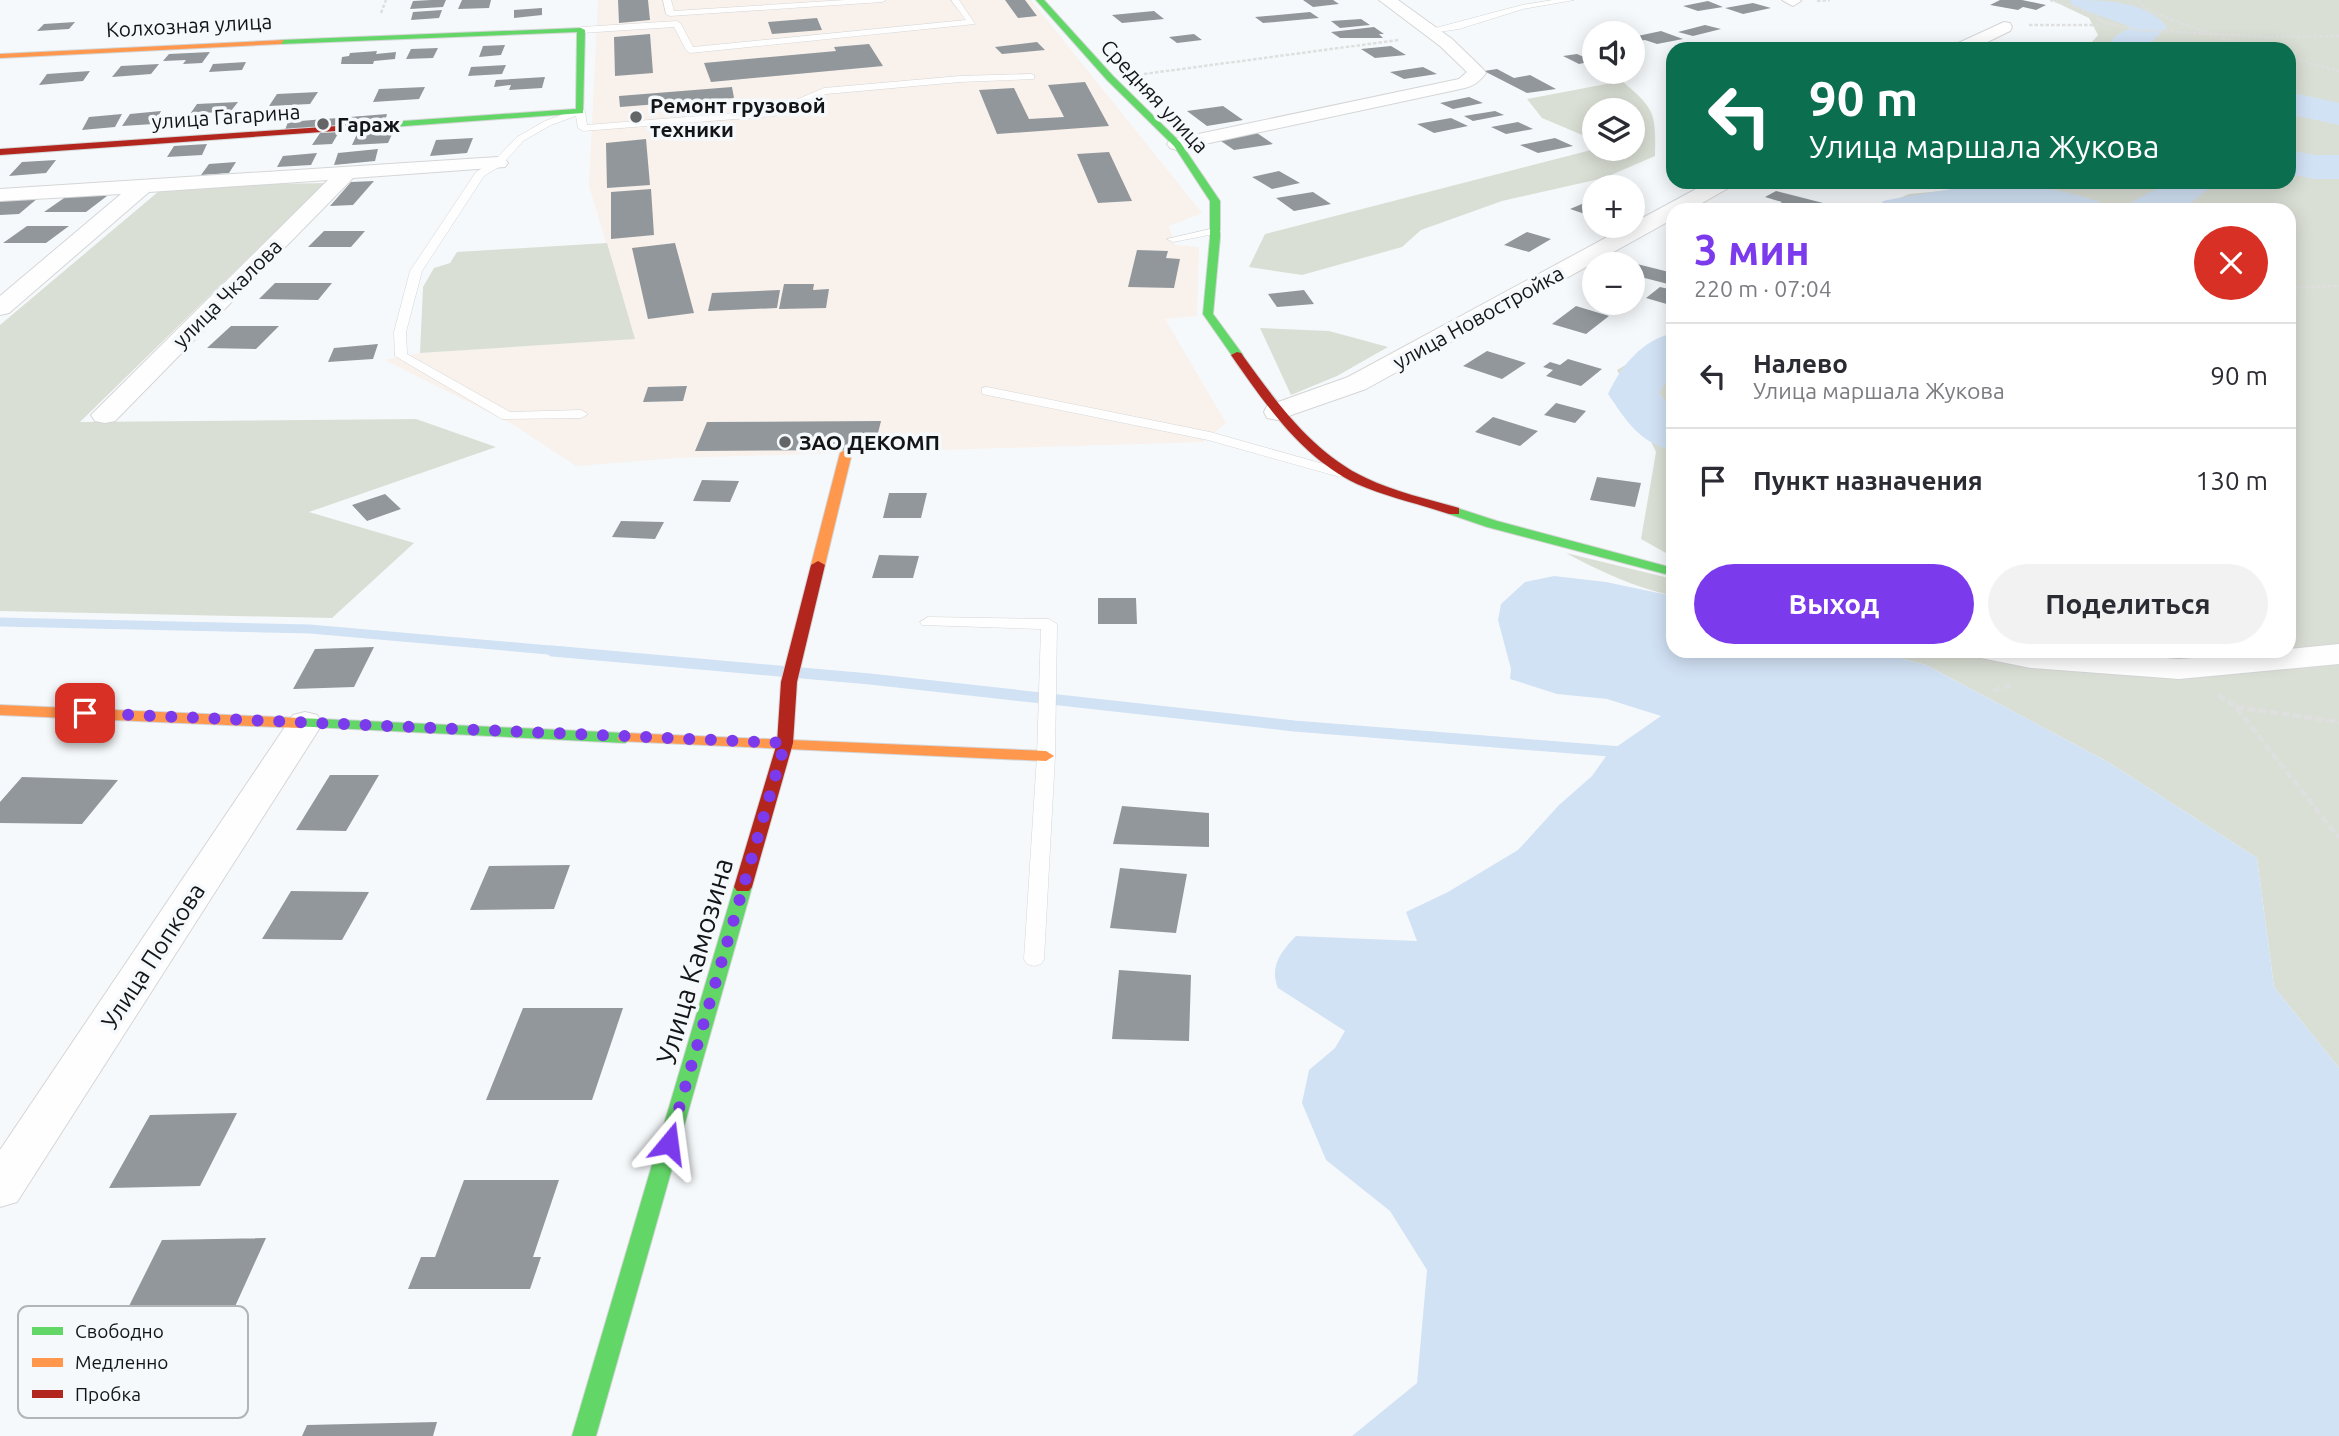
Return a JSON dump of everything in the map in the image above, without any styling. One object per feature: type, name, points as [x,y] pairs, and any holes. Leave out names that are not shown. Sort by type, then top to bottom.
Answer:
[{"type":"street","name":"Средняя улица","points":[[1040,0],[1110,78],[1177,144],[1216,201],[1208,314],[1277,412],[1305,443],[1353,477],[1492,524],[1666,570]]},
{"type":"street","points":[[1177,144],[1465,83],[1477,73],[1461,54],[1435,32],[1387,0]]},
{"type":"street","points":[[1974,42],[2004,27]]},
{"type":"street","points":[[580,111],[581,30]]},
{"type":"street","name":"Колхозная улица","points":[[0,56],[581,30]]},
{"type":"street","name":"улица Гагарина","points":[[0,152],[580,111]]},
{"type":"street","points":[[0,195],[498,163]]},
{"type":"street","name":"улица Чкалова","points":[[106,415],[348,172]]},
{"type":"street","points":[[0,308],[142,186]]},
{"type":"street","name":"улица Новостройка","points":[[1686,203],[1712,189]]},
{"type":"street","name":"улица Новостройка","points":[[1277,412],[1357,383],[1666,214]]},
{"type":"street","name":"Улица Камозина","points":[[583,1436],[785,743],[789,682],[846,453]]},
{"type":"street","points":[[2031,658],[2179,669],[2339,654]]},
{"type":"street","points":[[0,710],[1046,756]]},
{"type":"street","name":"Улица Попкова","points":[[0,1188],[305,723]]},
{"type":"lane","points":[[667,0],[670,15],[690,50],[817,39],[850,32],[972,22],[955,0]]},
{"type":"lane","points":[[670,15],[882,0]]},
{"type":"lane","points":[[1435,32],[1522,7],[1570,0]]},
{"type":"lane","points":[[581,30],[677,24]]},
{"type":"lane","points":[[580,414],[507,416],[401,355],[400,332],[416,271],[480,174],[498,163],[520,139],[548,123],[580,111],[583,128],[774,113],[824,91],[960,79],[1031,77]]},
{"type":"lane","points":[[1172,239],[1215,231]]},
{"type":"lane","points":[[987,391],[1210,436],[1353,477]]},
{"type":"lane","points":[[928,622],[1049,624],[1046,756],[1034,959]]},
{"type":"path","points":[[2050,0],[2079,8],[2106,23],[2138,30],[2214,35],[2339,36]]},
{"type":"path","points":[[2138,0],[2147,10],[2238,42]]},
{"type":"path","points":[[2004,27],[2039,24],[2080,27],[2096,25],[2101,18]]},
{"type":"path","points":[[1110,78],[1435,32]]},
{"type":"path","points":[[2296,59],[2339,71]]},
{"type":"path","points":[[2296,288],[2339,286]]},
{"type":"path","points":[[2179,669],[2235,706],[2339,838]]},
{"type":"path","points":[[2235,706],[2339,722]]},
{"type":"shaded area","points":[[598,0],[1031,0],[1202,213],[1169,226],[1175,245],[1199,247],[1197,316],[1165,319],[1226,423],[1203,442],[676,458],[576,466],[514,425],[385,360],[420,353],[635,339],[589,186]]},
{"type":"shaded area","points":[[2051,0],[2339,0],[2339,1068],[2274,987],[2257,858],[2108,762],[1926,665],[1900,658],[2296,658],[2296,203],[1889,203],[1909,194],[1964,189],[2296,189],[2296,42],[2092,42],[2098,35],[2089,18]]},
{"type":"shaded area","points":[[1606,84],[1625,84],[1641,98],[1582,98],[1582,135],[1542,118],[1527,99]]},
{"type":"shaded area","points":[[1645,103],[1654,121],[1655,156],[1645,160]]},
{"type":"shaded area","points":[[1582,152],[1582,161],[1643,161],[1611,175],[1582,175],[1582,183],[1502,201],[1421,230],[1402,247],[1302,275],[1249,267],[1265,234]]},
{"type":"shaded area","points":[[325,183],[80,422],[416,419],[496,447],[309,512],[414,543],[332,618],[0,611],[0,325],[165,186]]},
{"type":"shaded area","points":[[607,243],[635,339],[420,353],[423,287],[434,268],[450,263],[457,252]]},
{"type":"shaded area","points":[[1260,328],[1329,331],[1388,347],[1337,376],[1291,395]]},
{"type":"shaded area","points":[[1666,341],[1666,553],[1641,539],[1656,452],[1617,370]]},
{"type":"shaded area","points":[[1566,553],[1666,577],[1666,594],[1618,578]]},
{"type":"water","points":[[1554,576],[1606,582],[1666,595],[1666,658],[1900,658],[1926,665],[2108,762],[2257,858],[2274,987],[2339,1068],[2339,1436],[1352,1436],[1417,1383],[1427,1270],[1390,1211],[1326,1160],[1302,1103],[1309,1070],[1335,1048],[1345,1031],[1278,988],[1276,966],[1281,954],[1296,936],[1417,941],[1406,912],[1448,892],[1518,850],[1559,805],[1592,776],[1609,752],[1661,716],[1607,699],[1557,694],[1510,679],[1511,669],[1498,620],[1501,604],[1525,582]]},
{"type":"building","points":[[446,0],[443,7],[410,9],[413,1]]},
{"type":"building","points":[[462,0],[491,0],[489,8],[458,9]]},
{"type":"building","points":[[618,0],[648,0],[650,20],[619,23]]},
{"type":"building","points":[[1005,0],[1025,0],[1037,16],[1018,18]]},
{"type":"building","points":[[1303,0],[1333,0],[1339,4],[1313,7]]},
{"type":"building","points":[[2000,0],[2022,0],[2046,5],[2036,10],[2023,7],[2018,10],[1990,5]]},
{"type":"building","points":[[1708,1],[1723,7],[1698,11],[1683,6]]},
{"type":"building","points":[[1753,3],[1771,8],[1743,14],[1725,8]]},
{"type":"building","points":[[542,8],[542,15],[514,18],[514,10]]},
{"type":"building","points":[[442,10],[439,18],[411,20],[413,12]]},
{"type":"building","points":[[1154,11],[1164,19],[1122,23],[1112,15]]},
{"type":"building","points":[[1310,12],[1319,18],[1263,23],[1255,17]]},
{"type":"building","points":[[817,18],[822,30],[772,34],[768,22]]},
{"type":"building","points":[[1361,19],[1370,25],[1340,28],[1331,21]]},
{"type":"building","points":[[75,22],[69,29],[37,31],[44,24]]},
{"type":"building","points":[[1705,25],[1721,29],[1693,36],[1678,32]]},
{"type":"building","points":[[1374,27],[1384,34],[1379,34],[1383,38],[1340,38],[1331,32]]},
{"type":"building","points":[[1661,31],[1683,39],[1666,42],[1657,44],[1645,40],[1645,34]]},
{"type":"building","points":[[650,34],[653,73],[615,76],[614,37]]},
{"type":"building","points":[[1194,34],[1202,40],[1177,43],[1169,37]]},
{"type":"building","points":[[1037,42],[1045,50],[1002,54],[995,47]]},
{"type":"building","points":[[869,44],[883,66],[711,82],[704,63],[836,51],[834,47]]},
{"type":"building","points":[[505,45],[501,55],[479,57],[483,46]]},
{"type":"building","points":[[1391,46],[1406,55],[1375,58],[1361,49]]},
{"type":"building","points":[[438,48],[433,58],[406,59],[411,49]]},
{"type":"building","points":[[377,51],[376,54],[396,52],[395,59],[374,61],[373,64],[341,64],[342,57],[349,56],[350,53]]},
{"type":"building","points":[[210,52],[202,63],[183,64],[186,60],[163,61],[169,54]]},
{"type":"building","points":[[1577,54],[1582,56],[1582,63],[1579,64],[1563,56]]},
{"type":"building","points":[[246,62],[242,70],[209,72],[213,64]]},
{"type":"building","points":[[159,64],[151,74],[112,77],[121,66]]},
{"type":"building","points":[[506,65],[502,74],[468,76],[471,67]]},
{"type":"building","points":[[1423,67],[1437,74],[1404,79],[1390,72]]},
{"type":"building","points":[[1497,69],[1514,78],[1530,75],[1556,89],[1527,93],[1484,71]]},
{"type":"building","points":[[90,71],[83,81],[39,85],[47,74]]},
{"type":"building","points":[[545,77],[542,88],[509,90],[511,85],[494,87],[496,80]]},
{"type":"building","points":[[1085,82],[1109,126],[997,134],[979,90],[1014,88],[1029,119],[1064,117],[1048,85]]},
{"type":"building","points":[[425,87],[419,99],[373,102],[379,89]]},
{"type":"building","points":[[732,87],[734,98],[620,107],[619,96]]},
{"type":"building","points":[[318,92],[310,104],[269,106],[277,94]]},
{"type":"building","points":[[1469,97],[1483,103],[1453,109],[1440,103]]},
{"type":"building","points":[[238,102],[231,111],[190,114],[197,104]]},
{"type":"building","points":[[1223,106],[1243,120],[1207,126],[1187,111]]},
{"type":"building","points":[[161,111],[154,124],[122,126],[130,114]]},
{"type":"building","points":[[1495,111],[1504,115],[1473,121],[1464,116]]},
{"type":"building","points":[[122,114],[115,127],[82,130],[89,117]]},
{"type":"building","name":"Гараж","points":[[387,114],[385,122],[285,130],[288,122]]},
{"type":"building","points":[[1451,118],[1468,126],[1434,133],[1417,124]]},
{"type":"building","points":[[1518,122],[1533,129],[1506,134],[1491,127]]},
{"type":"building","points":[[394,130],[388,143],[352,145],[358,132]]},
{"type":"building","points":[[339,132],[332,144],[312,145],[320,133]]},
{"type":"building","points":[[1257,133],[1273,144],[1234,150],[1218,139]]},
{"type":"building","points":[[473,138],[467,153],[430,156],[436,140]]},
{"type":"building","points":[[1555,138],[1573,146],[1538,153],[1520,145]]},
{"type":"building","points":[[646,139],[650,185],[607,188],[606,143]]},
{"type":"building","points":[[207,144],[202,155],[167,157],[174,146]]},
{"type":"building","points":[[378,149],[375,161],[334,165],[338,153]]},
{"type":"building","points":[[1109,152],[1132,201],[1098,203],[1077,154]]},
{"type":"building","points":[[317,153],[311,165],[277,167],[283,156]]},
{"type":"building","points":[[56,160],[46,173],[9,176],[22,162]]},
{"type":"building","points":[[236,162],[229,173],[201,175],[209,164]]},
{"type":"building","points":[[1279,171],[1300,183],[1272,189],[1252,177]]},
{"type":"building","points":[[374,181],[353,205],[330,206],[351,182]]},
{"type":"building","points":[[651,189],[654,235],[611,239],[611,192]]},
{"type":"building","points":[[1776,191],[1823,203],[1780,203],[1765,197]]},
{"type":"building","points":[[1313,192],[1331,204],[1294,211],[1276,198]]},
{"type":"building","points":[[67,196],[107,196],[86,212],[44,212]]},
{"type":"building","points":[[38,198],[19,214],[0,215],[0,199]]},
{"type":"building","points":[[1582,204],[1582,213],[1570,209]]},
{"type":"building","points":[[27,226],[69,226],[46,243],[3,243]]},
{"type":"building","points":[[324,231],[365,231],[351,247],[308,247]]},
{"type":"building","points":[[1527,232],[1551,239],[1529,252],[1504,245]]},
{"type":"building","points":[[675,243],[694,313],[648,319],[632,248]]},
{"type":"building","points":[[1137,250],[1168,251],[1166,258],[1180,259],[1174,288],[1128,287]]},
{"type":"building","points":[[1645,266],[1666,271],[1666,283],[1645,278]]},
{"type":"building","points":[[275,283],[332,283],[318,300],[259,299]]},
{"type":"building","points":[[784,284],[814,284],[813,290],[829,289],[826,308],[779,309]]},
{"type":"building","points":[[1660,287],[1666,288],[1666,304],[1646,298]]},
{"type":"building","points":[[780,290],[777,308],[708,311],[712,293]]},
{"type":"building","points":[[1304,290],[1314,304],[1277,307],[1268,294]]},
{"type":"building","points":[[1576,306],[1582,308],[1582,315],[1609,316],[1586,334],[1552,324]]},
{"type":"building","points":[[231,326],[279,326],[256,349],[207,348]]},
{"type":"building","points":[[378,344],[373,359],[328,362],[334,348]]},
{"type":"building","points":[[1487,351],[1526,363],[1502,379],[1463,366]]},
{"type":"building","points":[[1568,359],[1602,369],[1581,386],[1546,376],[1553,370],[1543,367],[1550,362],[1560,365]]},
{"type":"building","points":[[687,386],[683,401],[643,402],[648,387]]},
{"type":"building","points":[[1556,403],[1586,411],[1575,423],[1544,415]]},
{"type":"building","points":[[1493,417],[1538,431],[1520,446],[1475,432]]},
{"type":"building","name":"ЗАО ДЕКОМП","points":[[881,421],[878,433],[873,433],[868,450],[695,451],[707,422]]},
{"type":"building","points":[[1597,477],[1641,483],[1635,507],[1590,500]]},
{"type":"building","points":[[702,480],[739,481],[730,502],[693,501]]},
{"type":"building","points":[[889,493],[927,493],[921,518],[883,518]]},
{"type":"building","points":[[385,494],[401,509],[367,521],[352,505]]},
{"type":"building","points":[[621,521],[664,522],[655,539],[612,537]]},
{"type":"building","points":[[879,555],[919,556],[913,578],[872,578]]},
{"type":"building","points":[[1098,598],[1136,598],[1137,624],[1098,624]]},
{"type":"building","points":[[374,647],[354,687],[293,689],[315,649]]},
{"type":"building","points":[[330,775],[379,775],[346,831],[296,830]]},
{"type":"building","points":[[22,777],[118,780],[82,824],[0,823],[0,802]]},
{"type":"building","points":[[1122,806],[1209,813],[1209,847],[1113,844]]},
{"type":"building","points":[[570,865],[554,909],[470,910],[489,866]]},
{"type":"building","points":[[1120,868],[1187,874],[1176,933],[1110,928]]},
{"type":"building","points":[[291,891],[369,892],[342,940],[262,939]]},
{"type":"building","points":[[1119,970],[1191,975],[1189,1041],[1112,1039]]},
{"type":"building","points":[[523,1008],[623,1008],[592,1100],[486,1100]]},
{"type":"building","points":[[237,1113],[200,1186],[109,1188],[150,1115]]},
{"type":"building","points":[[464,1180],[559,1180],[533,1257],[541,1257],[530,1289],[408,1289],[421,1257],[435,1257]]},
{"type":"building","points":[[266,1238],[235,1306],[129,1306],[162,1240]]},
{"type":"building","points":[[437,1422],[433,1436],[302,1436],[307,1425]]},
{"type":"waterway","points":[[2084,0],[2140,19],[2151,27],[2127,42]]},
{"type":"waterway","points":[[2296,105],[2339,114]]},
{"type":"waterway","points":[[2296,163],[2339,167]]},
{"type":"waterway","points":[[2166,203],[2184,189]]},
{"type":"waterway","points":[[1946,203],[1988,195],[2060,203]]},
{"type":"waterway","points":[[1666,352],[1649,367],[1633,394],[1666,431]]},
{"type":"waterway","points":[[0,622],[310,629],[572,652]]},
{"type":"waterway","points":[[552,651],[870,679],[1294,726],[1622,752]]},
{"type":"traffic: fast","points":[[1040,0],[1110,78],[1177,144],[1215,201],[1215,238],[1208,314],[1237,355]]},
{"type":"traffic: fast","points":[[281,42],[581,30],[580,111],[364,126]]},
{"type":"traffic: fast","points":[[1454,511],[1492,524],[1666,570]]},
{"type":"traffic: fast","points":[[299,723],[625,738]]},
{"type":"traffic: fast","points":[[584,1436],[743,887]]},
{"type":"traffic: slow","points":[[0,56],[281,42]]},
{"type":"traffic: slow","points":[[818,565],[846,453]]},
{"type":"traffic: slow","points":[[0,710],[299,723]]},
{"type":"traffic: slow","points":[[625,738],[1046,756]]},
{"type":"traffic: jam","points":[[0,152],[364,126]]},
{"type":"traffic: jam","points":[[1237,355],[1288,422],[1334,464],[1374,486],[1454,511]]},
{"type":"traffic: jam","points":[[743,887],[785,743],[789,682],[818,565]]},
{"type":"place","name":"Ремонт грузовой техники","points":[[636,117]]},
{"type":"place","name":"Гараж","points":[[323,124]]},
{"type":"place","name":"ЗАО ДЕКОМП","points":[[785,442]]},
{"type":"route","points":[[85,713],[785,743],[669,1143]]}]
